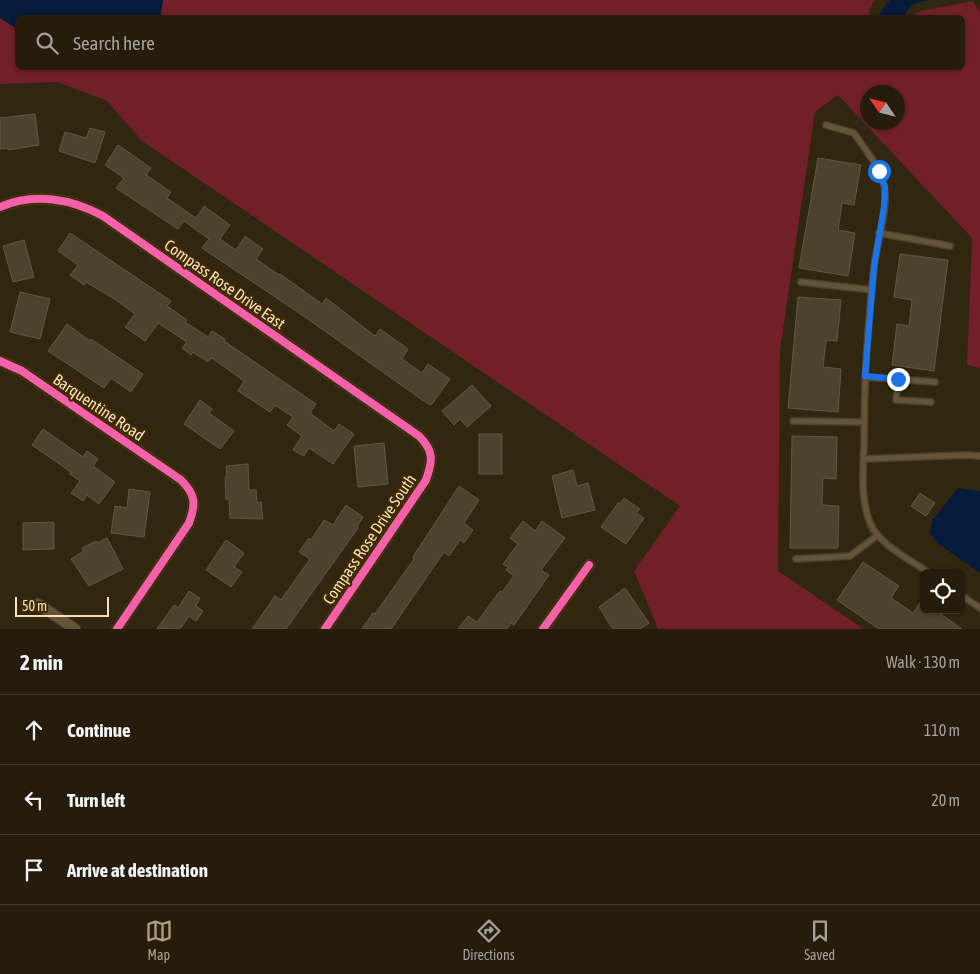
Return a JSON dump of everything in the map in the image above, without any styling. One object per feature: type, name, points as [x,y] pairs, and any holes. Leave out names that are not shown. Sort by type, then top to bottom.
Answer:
[{"type":"street","name":"Compass Rose Drive East","points":[[0,207],[23,200],[56,200],[88,208],[104,216],[418,436]]},
{"type":"street","name":"Barquentine Road","points":[[0,362],[22,371],[181,480],[193,496],[194,510],[189,523],[117,629]]},
{"type":"street","name":"Compass Rose Drive South","points":[[326,629],[426,480],[431,467],[431,455],[428,445],[418,436]]},
{"type":"street","points":[[543,629],[589,565]]},
{"type":"street","points":[[38,604],[75,629]]},
{"type":"lane","points":[[826,125],[854,133],[879,171],[885,187],[884,207],[872,290],[865,376],[865,501],[871,525],[883,541],[923,569]]},
{"type":"lane","points":[[879,233],[950,246]]},
{"type":"lane","points":[[801,282],[872,290]]},
{"type":"lane","points":[[865,376],[936,382]]},
{"type":"lane","points":[[898,379],[896,400],[931,402]]},
{"type":"lane","points":[[793,421],[864,422]]},
{"type":"lane","points":[[864,459],[980,456]]},
{"type":"lane","points":[[796,559],[850,556],[878,535]]},
{"type":"lane","points":[[965,598],[980,608]]},
{"type":"shaded area","points":[[163,0],[875,0],[869,9],[870,15],[160,15]]},
{"type":"shaded area","points":[[973,1],[980,12],[980,368],[967,365],[972,238],[871,130],[905,130],[905,85],[860,85],[860,118],[838,95],[815,112],[780,350],[778,571],[864,629],[658,629],[634,571],[680,506],[142,141],[107,101],[58,82],[0,84],[0,18],[15,28],[15,70],[965,70],[965,15],[915,15],[916,12]]},
{"type":"water","points":[[0,0],[163,0],[160,15],[15,15],[15,28],[0,18]]},
{"type":"water","points":[[890,0],[931,0],[914,4],[905,15],[880,15]]},
{"type":"water","points":[[958,488],[980,491],[980,573],[937,543],[930,533],[932,521]]},
{"type":"building","points":[[35,114],[39,145],[8,150],[8,148],[0,149],[0,118]]},
{"type":"building","points":[[90,128],[105,132],[95,163],[59,151],[65,132],[86,138]]},
{"type":"building","points":[[118,145],[151,168],[146,175],[171,192],[167,198],[196,218],[204,206],[230,225],[220,239],[236,250],[245,236],[263,249],[256,259],[322,304],[326,298],[375,336],[380,329],[408,349],[402,359],[422,373],[428,364],[450,379],[432,404],[428,404],[305,317],[202,248],[209,239],[184,221],[178,229],[116,188],[124,178],[105,165]]},
{"type":"building","points":[[818,158],[861,165],[854,205],[842,203],[838,230],[855,233],[848,276],[799,268]]},
{"type":"building","points":[[70,233],[171,301],[167,306],[187,320],[185,322],[208,337],[212,331],[225,339],[224,341],[316,404],[310,413],[334,431],[339,424],[354,434],[333,464],[309,448],[304,456],[293,450],[302,436],[287,425],[293,417],[275,405],[270,412],[238,391],[244,381],[212,358],[208,362],[193,352],[191,355],[182,348],[187,342],[158,323],[145,341],[125,327],[135,314],[113,298],[86,282],[84,285],[70,275],[78,265],[58,251]]},
{"type":"building","points":[[24,240],[34,277],[13,282],[3,246]]},
{"type":"building","points":[[900,254],[948,260],[934,371],[892,365],[897,324],[909,326],[912,300],[894,297]]},
{"type":"building","points":[[20,292],[50,299],[40,339],[10,332]]},
{"type":"building","points":[[798,297],[841,300],[837,341],[826,340],[823,367],[841,369],[838,412],[788,408]]},
{"type":"building","points":[[67,324],[90,341],[91,339],[143,374],[131,392],[111,378],[104,388],[48,351]]},
{"type":"building","points":[[472,385],[491,406],[467,427],[460,419],[454,425],[442,411]]},
{"type":"building","points":[[200,400],[212,409],[209,413],[234,431],[220,449],[184,424]]},
{"type":"building","points":[[43,429],[83,457],[87,451],[98,459],[93,466],[115,482],[99,504],[87,495],[83,501],[71,493],[80,481],[70,474],[71,472],[32,445]]},
{"type":"building","points":[[479,434],[502,434],[502,474],[479,474]]},
{"type":"building","points":[[792,436],[837,437],[836,479],[823,478],[822,505],[839,506],[838,548],[790,548]]},
{"type":"building","points":[[384,443],[388,484],[358,487],[354,446]]},
{"type":"building","points":[[248,464],[249,490],[256,490],[257,503],[261,502],[263,519],[230,518],[229,499],[226,499],[226,466]]},
{"type":"building","points":[[573,470],[577,486],[588,483],[595,510],[562,518],[552,476]]},
{"type":"building","points":[[459,486],[479,500],[464,523],[473,530],[464,543],[460,540],[449,556],[444,552],[391,629],[362,629],[414,559],[413,557]]},
{"type":"building","points":[[129,489],[150,492],[144,537],[111,533],[115,506],[127,508]]},
{"type":"building","points":[[920,493],[935,503],[926,516],[911,506]]},
{"type":"building","points":[[624,498],[640,509],[636,513],[644,518],[626,544],[601,527],[618,503],[621,503]]},
{"type":"building","points":[[346,505],[363,517],[358,528],[286,629],[252,629],[275,596],[281,600],[310,559],[299,552],[309,538],[311,540],[324,520],[333,525]]},
{"type":"building","points":[[523,521],[535,531],[542,521],[565,538],[541,570],[549,575],[514,625],[511,623],[507,629],[458,629],[468,616],[477,622],[500,591],[502,592],[514,576],[506,570],[508,567],[503,564],[518,544],[510,538]]},
{"type":"building","points":[[54,522],[54,549],[23,550],[23,523]]},
{"type":"building","points":[[107,538],[123,569],[89,586],[71,559],[84,551],[82,548]]},
{"type":"building","points":[[226,540],[244,553],[234,567],[242,572],[231,587],[206,570]]},
{"type":"building","points":[[863,562],[899,586],[891,598],[913,613],[920,603],[920,614],[941,614],[962,629],[879,629],[837,600]]},
{"type":"building","points":[[625,588],[649,623],[640,629],[613,629],[599,607]]},
{"type":"building","points":[[189,591],[200,598],[196,606],[203,611],[196,621],[189,616],[180,629],[157,629],[174,605],[178,608]]},
{"type":"cycle path","points":[[0,207],[26,200],[53,200],[79,205],[103,216],[424,441],[431,456],[426,480],[325,629]]},
{"type":"cycle path","points":[[0,361],[22,371],[181,480],[190,490],[194,505],[189,523],[117,629]]},
{"type":"cycle path","points":[[543,629],[589,565]]},
{"type":"route","points":[[879,171],[885,187],[884,207],[874,267],[865,376],[898,379]]}]
